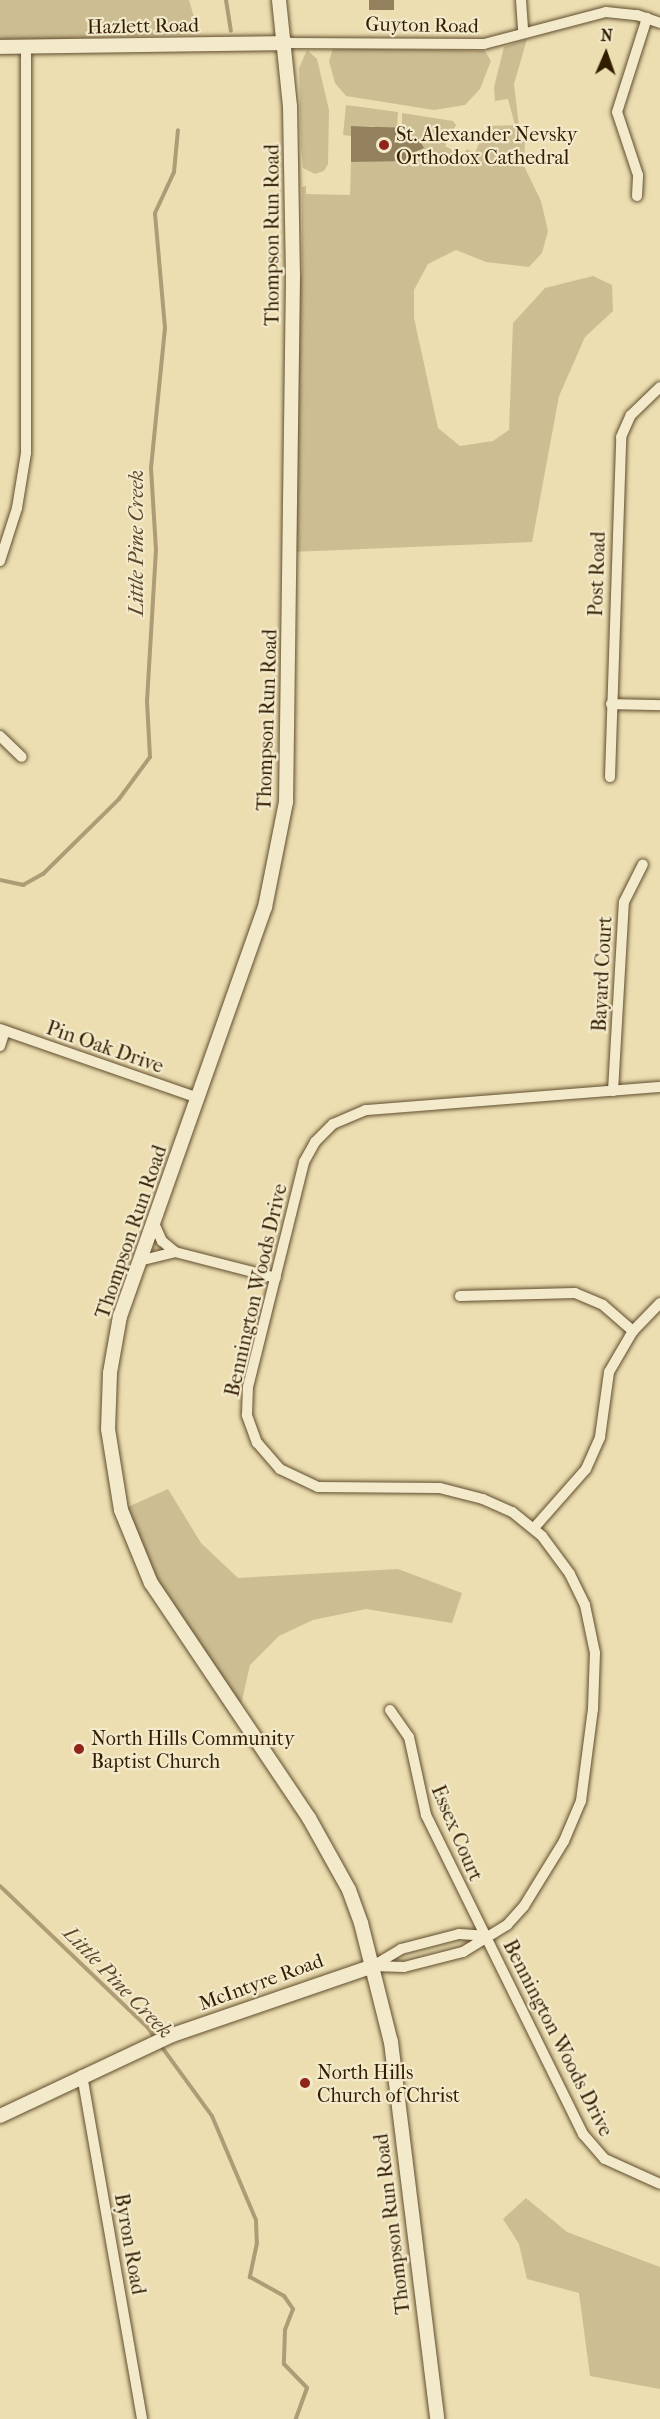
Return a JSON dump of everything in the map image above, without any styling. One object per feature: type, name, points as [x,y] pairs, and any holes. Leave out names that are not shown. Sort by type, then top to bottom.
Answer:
[{"type":"street","name":"Thompson Run Road","points":[[279,0],[286,43],[293,277],[286,802],[265,907],[120,1316],[110,1373],[110,1456],[121,1510],[151,1583],[339,1871],[373,1965],[392,2053],[437,2419]]},
{"type":"street","points":[[520,0],[523,31]]},
{"type":"street","name":"Guyton Road","points":[[286,43],[484,44],[523,31],[596,13],[647,18],[660,23]]},
{"type":"street","points":[[637,196],[638,175],[617,112],[647,18]]},
{"type":"street","name":"Hazlett Road","points":[[0,47],[286,43]]},
{"type":"street","points":[[0,561],[17,508],[27,444],[26,47]]},
{"type":"street","name":"Post Road","points":[[610,777],[621,437],[631,415],[660,387]]},
{"type":"street","points":[[611,704],[660,705]]},
{"type":"street","points":[[0,736],[22,757]]},
{"type":"street","name":"Bayard Court","points":[[613,1091],[624,902],[643,864]]},
{"type":"street","points":[[0,1046],[3,1030]]},
{"type":"street","name":"Pin Oak Drive","points":[[3,1030],[198,1098]]},
{"type":"street","name":"Bennington Woods Drive","points":[[660,1088],[381,1108],[340,1120],[307,1155],[246,1407],[253,1436],[273,1464],[325,1489],[421,1487],[462,1492],[503,1508],[534,1528],[570,1574],[590,1623],[595,1663],[591,1734],[581,1801],[568,1833],[514,1920],[485,1936],[588,2142],[612,2164],[660,2184]]},
{"type":"street","points":[[153,1221],[162,1241],[175,1252],[276,1278]]},
{"type":"street","points":[[139,1261],[175,1252]]},
{"type":"street","points":[[460,1296],[575,1293],[603,1305],[633,1331]]},
{"type":"street","points":[[534,1528],[590,1461],[600,1437],[609,1372],[633,1331],[660,1303]]},
{"type":"street","name":"Essex Court","points":[[390,1710],[409,1737],[423,1806],[485,1936]]},
{"type":"street","name":"McIntyre Road","points":[[0,2116],[82,2075],[172,2035],[373,1965],[401,1949],[459,1934],[485,1936]]},
{"type":"street","name":"McIntyre Road","points":[[373,1965],[404,1967],[453,1954],[485,1936]]},
{"type":"street","name":"Byron Road","points":[[82,2075],[142,2419]]},
{"type":"shaded area","points":[[0,0],[189,0],[199,34],[0,41]]},
{"type":"shaded area","points":[[527,39],[514,84],[520,135],[525,139],[524,166],[541,201],[548,231],[542,253],[529,267],[486,262],[456,250],[428,264],[414,290],[414,318],[438,428],[460,446],[493,441],[509,430],[513,323],[545,288],[593,276],[612,285],[613,311],[585,337],[559,396],[532,542],[290,552],[293,277],[302,276],[302,187],[306,186],[306,194],[350,195],[351,162],[410,160],[411,154],[418,154],[423,146],[418,138],[410,137],[410,128],[402,128],[402,113],[453,121],[456,125],[445,146],[463,156],[467,149],[475,153],[486,126],[515,125],[508,99],[495,101],[494,87],[504,47]]},
{"type":"shaded area","points":[[333,48],[485,51],[491,61],[480,89],[465,105],[434,110],[346,96],[335,83],[329,61]]},
{"type":"shaded area","points":[[307,50],[317,59],[329,110],[328,164],[324,171],[315,174],[303,168],[301,147],[299,68]]},
{"type":"shaded area","points":[[346,105],[398,112],[397,128],[376,132],[375,126],[351,126],[351,136],[343,135]]},
{"type":"shaded area","points":[[168,1489],[201,1543],[238,1578],[398,1569],[462,1593],[452,1623],[366,1609],[313,1620],[279,1636],[250,1665],[239,1714],[167,1609],[121,1510]]},
{"type":"shaded area","points":[[526,2198],[567,2232],[660,2267],[660,2389],[590,2376],[579,2293],[527,2279],[519,2244],[503,2219]]},
{"type":"building","points":[[369,0],[394,0],[394,10],[369,10]]},
{"type":"building","name":"St. Alexander Nevsky Orthodox Cathedral","points":[[351,126],[410,128],[410,137],[418,137],[424,148],[411,154],[410,161],[351,162]]},
{"type":"waterway","name":"Little Pine Creek","points":[[226,0],[231,31]]},
{"type":"waterway","name":"Little Pine Creek","points":[[0,880],[23,885],[43,874],[119,799],[150,757],[147,701],[156,550],[151,468],[165,328],[155,213],[174,172],[178,130]]},
{"type":"waterway","name":"Little Pine Creek","points":[[0,1886],[148,2028],[212,2116],[256,2220],[257,2243],[250,2277],[284,2296],[293,2309],[285,2330],[284,2364],[307,2388],[296,2419]]},
{"type":"place","name":"St. Alexander Nevsky Orthodox Cathedral","points":[[384,145]]},
{"type":"place","name":"North Hills Community Baptist Church","points":[[79,1749]]},
{"type":"place","name":"North Hills Church of Christ","points":[[305,2083]]}]
